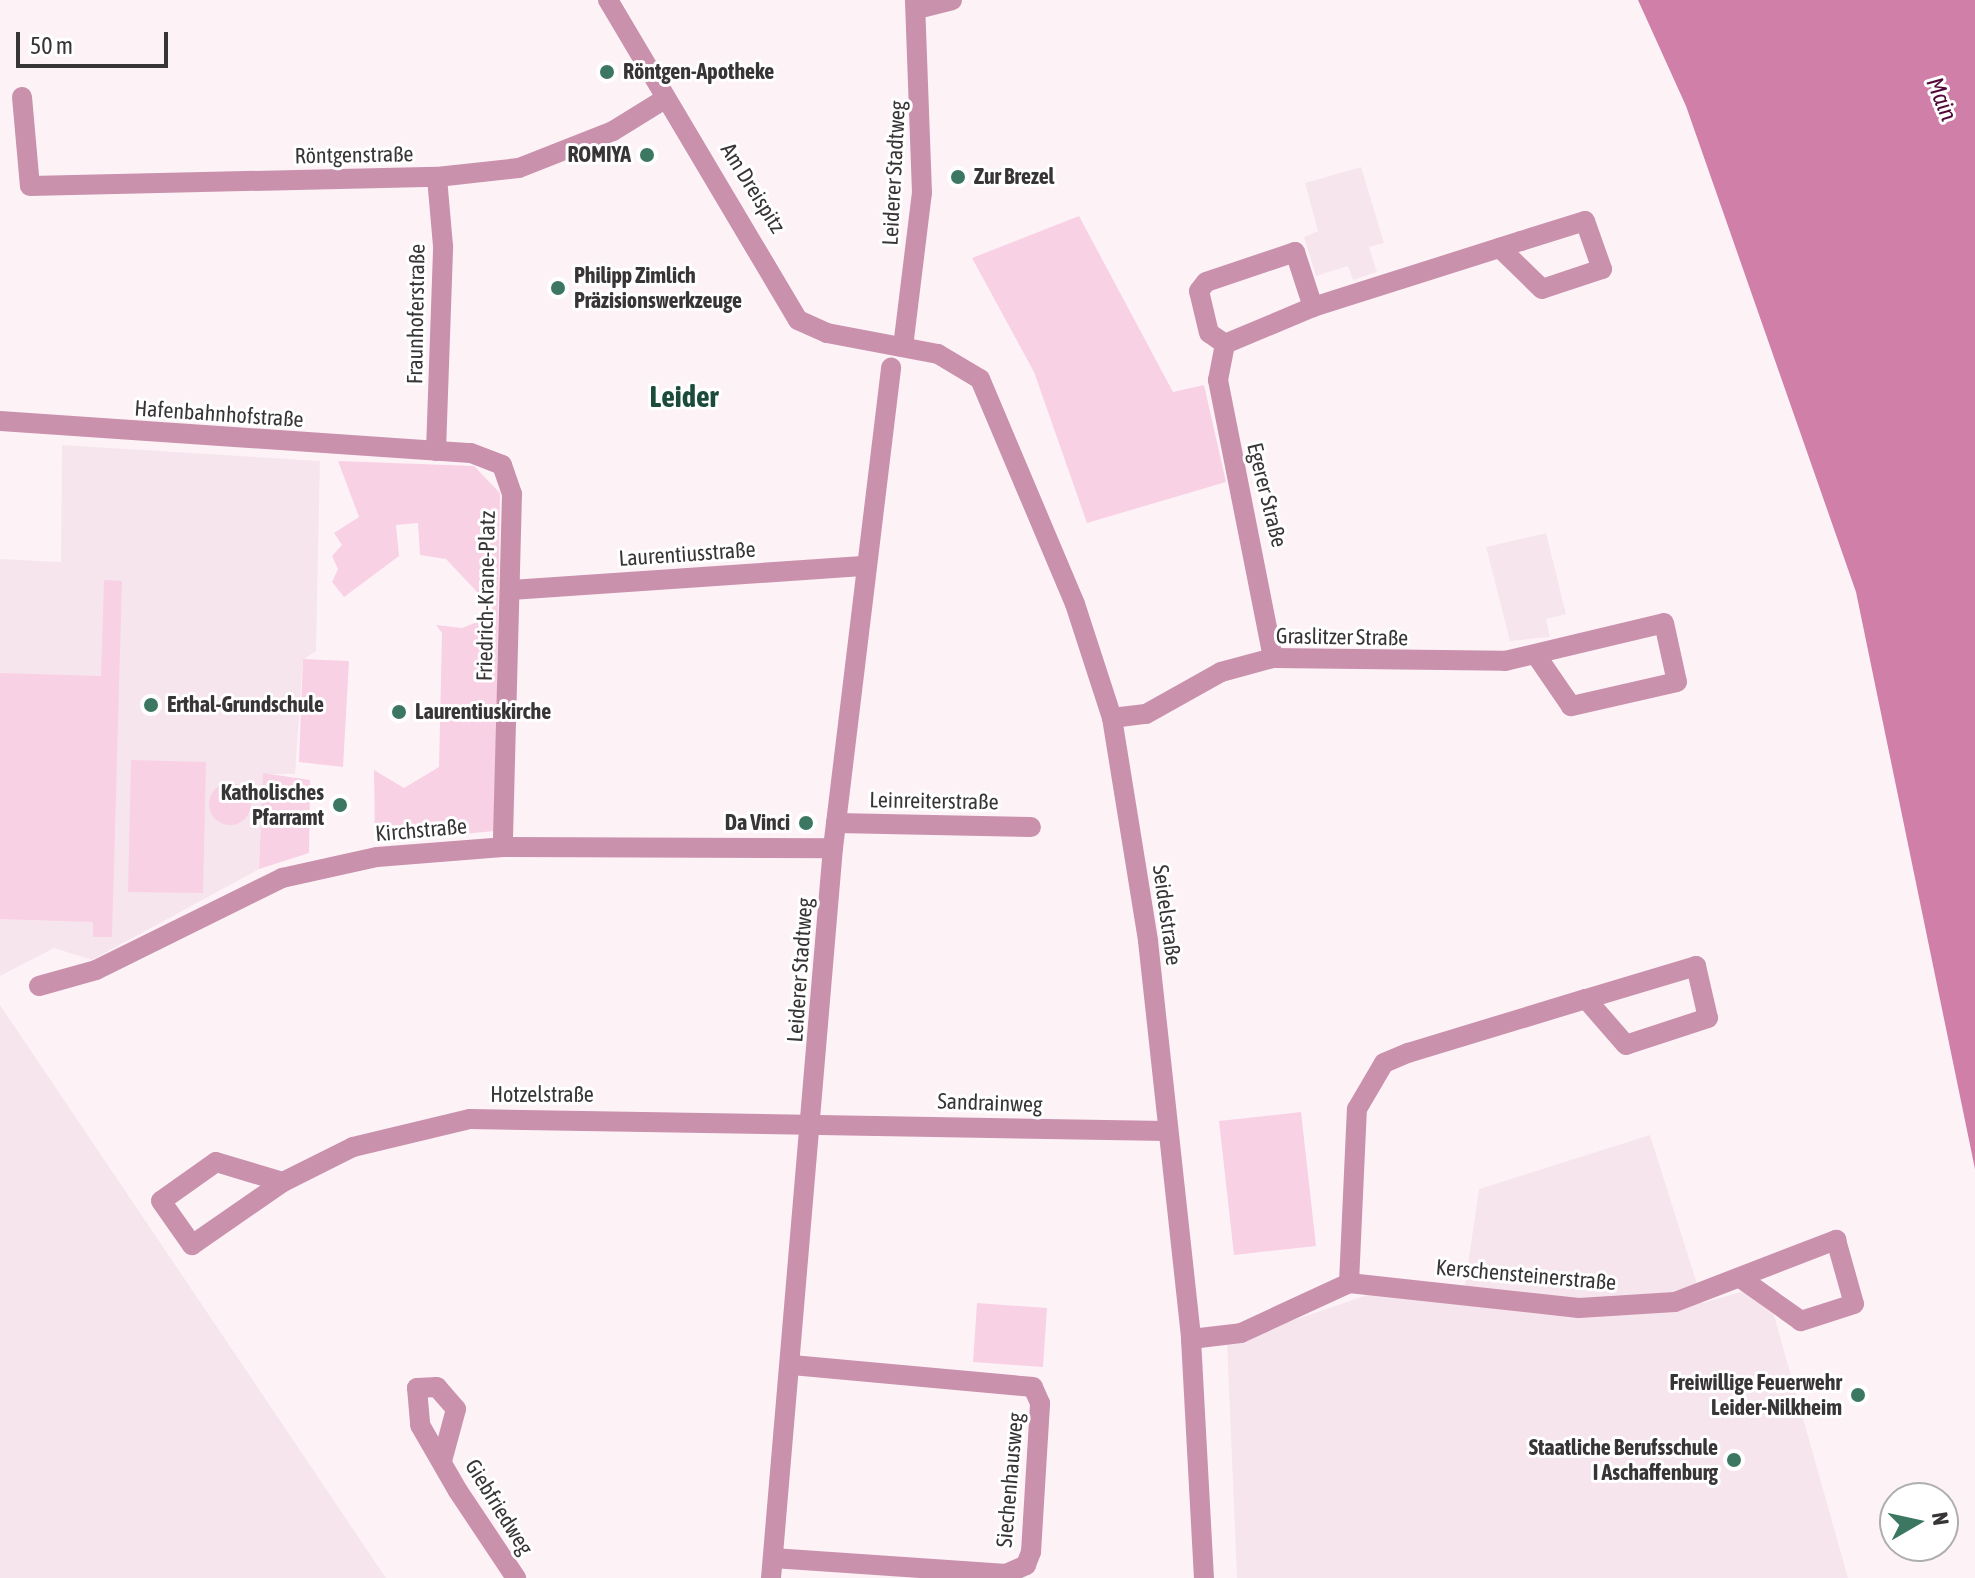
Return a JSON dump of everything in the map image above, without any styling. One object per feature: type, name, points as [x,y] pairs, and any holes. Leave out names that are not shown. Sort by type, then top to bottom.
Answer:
[{"type":"street","name":"Am Dreispitz","points":[[608,0],[663,100],[769,261],[798,320],[809,329],[898,346]]},
{"type":"street","points":[[916,5],[952,0]]},
{"type":"street","name":"Leiderer Stadtweg","points":[[898,346],[922,193],[916,5]]},
{"type":"street","name":"Röntgenstraße","points":[[22,97],[30,186],[437,177],[519,168],[601,137],[663,100]]},
{"type":"street","name":"Fraunhoferstraße","points":[[436,451],[443,246],[437,177]]},
{"type":"street","points":[[1313,307],[1295,252],[1206,282],[1200,312],[1225,344],[1313,307],[1585,221],[1602,269],[1542,289],[1500,248]]},
{"type":"street","name":"Egerer Straße","points":[[1225,344],[1220,398],[1273,658]]},
{"type":"street","name":"Seidelstraße","points":[[898,346],[965,364],[992,400],[1090,642],[1112,718],[1148,941],[1191,1339],[1204,1578]]},
{"type":"street","name":"Leiderer Stadtweg","points":[[772,1568],[792,1365],[833,848],[891,367]]},
{"type":"street","name":"Hafenbahnhofstraße","points":[[0,421],[436,451]]},
{"type":"street","name":"Friedrich-Krane-Platz","points":[[436,451],[502,465],[512,494],[503,847]]},
{"type":"street","name":"Laurentiusstraße","points":[[511,590],[866,566]]},
{"type":"street","name":"Graslitzer Straße","points":[[1112,718],[1146,714],[1221,672],[1273,658],[1423,662],[1536,655],[1664,623],[1677,682],[1571,706],[1536,655]]},
{"type":"street","name":"Leinreiterstraße","points":[[836,823],[1031,827]]},
{"type":"street","name":"Kirchstraße","points":[[39,986],[96,970],[282,878],[377,857],[503,847],[833,848]]},
{"type":"street","points":[[1349,1283],[1357,1109],[1372,1074],[1408,1053],[1586,999],[1696,966],[1708,1018],[1626,1045],[1586,999]]},
{"type":"street","name":"Hotzelstraße","points":[[283,1182],[216,1162],[161,1201],[192,1245],[283,1182],[353,1147],[470,1119],[812,1121]]},
{"type":"street","name":"Sandrainweg","points":[[812,1121],[1167,1131]]},
{"type":"street","name":"Kerschensteinerstraße","points":[[1191,1339],[1241,1333],[1349,1283],[1629,1308],[1675,1302],[1742,1279],[1836,1240],[1854,1304],[1801,1321],[1742,1279]]},
{"type":"street","name":"Siechenhausweg","points":[[772,1568],[1006,1574],[1026,1565],[1031,1552],[1040,1403],[1033,1387],[792,1365]]},
{"type":"street","name":"Giebfriedweg","points":[[442,1461],[516,1578]]},
{"type":"shaded area","points":[[1361,167],[1384,243],[1369,247],[1377,272],[1353,280],[1348,266],[1316,276],[1304,237],[1318,231],[1305,183]]},
{"type":"shaded area","points":[[1079,216],[1173,392],[1204,385],[1226,482],[1087,523],[1034,372],[972,258]]},
{"type":"shaded area","name":"Erthal-Grundschule","points":[[62,445],[320,461],[316,651],[303,660],[295,774],[263,774],[259,869],[92,960],[54,948],[0,976],[0,559],[61,562]]},
{"type":"shaded area","points":[[338,461],[474,466],[500,493],[495,831],[375,842],[374,770],[404,788],[439,767],[442,633],[436,625],[462,628],[492,616],[493,591],[478,593],[446,559],[420,555],[418,523],[396,525],[399,556],[344,597],[332,582],[338,569],[332,556],[342,545],[334,533],[359,517]]},
{"type":"shaded area","points":[[1546,533],[1566,614],[1546,619],[1550,637],[1510,641],[1486,547]]},
{"type":"shaded area","points":[[104,580],[122,581],[112,937],[93,937],[93,922],[0,919],[0,673],[101,676]]},
{"type":"shaded area","points":[[303,659],[349,661],[343,767],[299,762]]},
{"type":"shaded area","points":[[131,760],[206,762],[203,893],[128,892]]},
{"type":"shaded area","points":[[263,773],[310,780],[309,853],[259,869]]},
{"type":"shaded area","points":[[230,783],[245,789],[251,804],[245,819],[230,825],[215,819],[209,804],[215,789]]},
{"type":"shaded area","points":[[0,1005],[386,1578],[0,1578]]},
{"type":"shaded area","points":[[1301,1112],[1316,1246],[1234,1255],[1219,1121]]},
{"type":"shaded area","points":[[1650,1135],[1703,1303],[1744,1291],[1774,1315],[1848,1578],[1237,1578],[1227,1343],[1370,1294],[1462,1305],[1479,1189]]},
{"type":"shaded area","points":[[977,1303],[1047,1308],[1043,1367],[973,1362]]},
{"type":"water","name":"Main","points":[[1638,0],[1975,0],[1975,1169],[1856,592],[1686,106]]},
{"type":"place","name":"Röntgen-Apotheke","points":[[607,72]]},
{"type":"place","name":"ROMIYA","points":[[647,155]]},
{"type":"place","name":"Zur Brezel","points":[[958,177]]},
{"type":"place","name":"Philipp Zimlich Präzisionswerkzeuge","points":[[558,288]]},
{"type":"place","name":"Erthal-Grundschule","points":[[151,705]]},
{"type":"place","name":"Laurentiuskirche","points":[[399,712]]},
{"type":"place","name":"Katholisches Pfarramt","points":[[340,805]]},
{"type":"place","name":"Da Vinci","points":[[806,823]]},
{"type":"place","name":"Freiwillige Feuerwehr Leider-Nilkheim","points":[[1858,1395]]},
{"type":"place","name":"Staatliche Berufsschule I Aschaffenburg","points":[[1734,1460]]},
{"type":"district","name":"Leider","points":[[684,396]]}]
